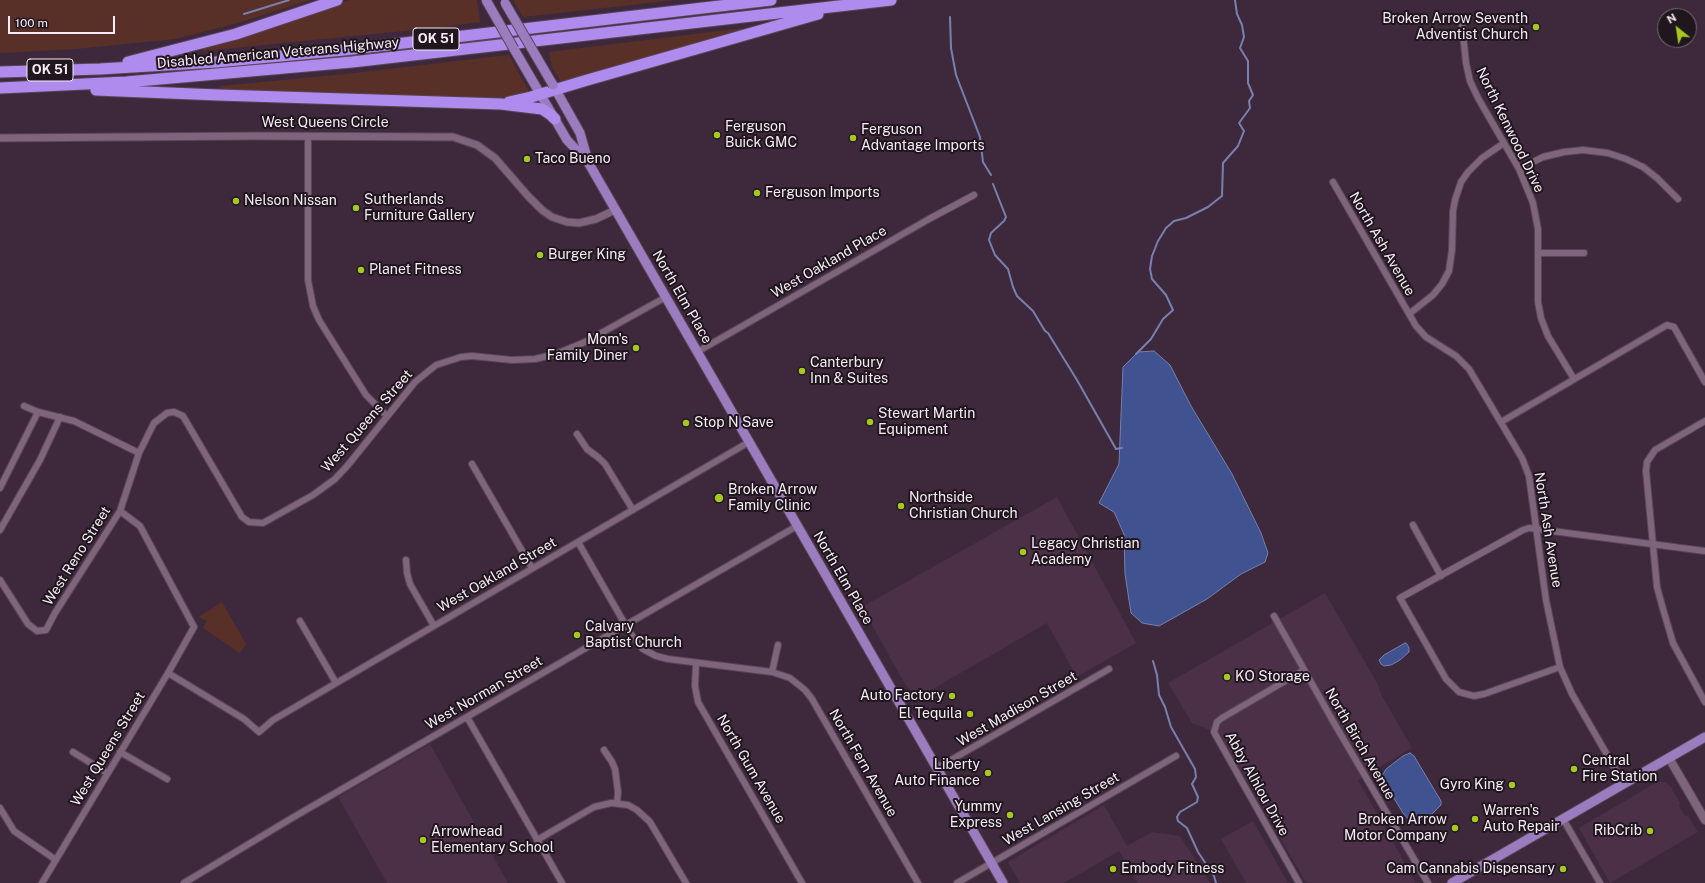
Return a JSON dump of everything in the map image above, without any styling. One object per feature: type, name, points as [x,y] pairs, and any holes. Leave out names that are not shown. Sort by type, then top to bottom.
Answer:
[{"type":"highway","points":[[100,69],[236,34],[337,0]]},
{"type":"highway","name":"Disabled American Veterans Highway","points":[[0,72],[100,69],[216,62],[344,50],[771,0]]},
{"type":"highway","name":"Disabled American Veterans Highway","points":[[0,88],[171,78],[352,62],[891,0]]},
{"type":"highway","points":[[501,104],[538,91],[754,34],[847,5]]},
{"type":"highway","points":[[37,87],[210,95],[501,104],[542,109],[551,114],[555,119]]},
{"type":"main road","name":"North Elm Place","points":[[486,0],[567,140],[588,162]]},
{"type":"main road","name":"North Elm Place","points":[[504,0],[580,133],[588,162],[615,210],[1003,883]]},
{"type":"main road","points":[[1452,883],[1465,880],[1563,819],[1705,737]]},
{"type":"main road","points":[[1669,758],[1705,820]]},
{"type":"street","name":"North Kenwood Drive","points":[[1462,25],[1466,63],[1470,81],[1527,186],[1536,216],[1539,254],[1538,302],[1541,318],[1548,336],[1574,379]]},
{"type":"street","points":[[308,137],[308,280],[313,306],[319,320],[366,395],[388,416]]},
{"type":"street","name":"West Queens Circle","points":[[0,138],[453,137],[476,145],[495,158],[528,196],[542,210],[552,217],[566,222],[579,223],[596,220],[615,210]]},
{"type":"street","points":[[1408,314],[1433,295],[1442,284],[1449,271],[1452,250],[1453,211],[1461,182],[1468,172],[1482,158],[1504,142]]},
{"type":"street","points":[[1519,169],[1544,157],[1564,152],[1583,150],[1608,153],[1643,167],[1658,178],[1678,199]]},
{"type":"street","name":"North Ash Avenue","points":[[1333,182],[1408,314],[1422,334],[1456,356],[1469,369],[1527,468],[1551,632],[1560,667],[1572,694],[1624,784]]},
{"type":"street","name":"West Oakland Place","points":[[697,352],[929,218],[974,194]]},
{"type":"street","points":[[1539,254],[1584,253]]},
{"type":"street","name":"West Queens Street","points":[[247,521],[256,524],[267,522],[313,495],[330,483],[348,465],[421,376],[444,362],[461,357],[472,356],[512,360],[530,359],[556,354],[585,342],[666,297]]},
{"type":"street","points":[[1500,422],[1667,325],[1671,325],[1705,382]]},
{"type":"street","points":[[24,406],[38,412],[74,421],[139,453]]},
{"type":"street","points":[[0,488],[38,412]]},
{"type":"street","name":"West Reno Street","points":[[0,580],[28,624],[38,631],[46,630],[55,613],[120,511],[139,453],[154,422],[164,414],[171,412],[178,412],[186,420],[236,508],[247,521]]},
{"type":"street","points":[[0,530],[26,486],[60,417]]},
{"type":"street","points":[[1705,421],[1655,450],[1647,462],[1646,484],[1657,586],[1669,633],[1678,654],[1705,702]]},
{"type":"street","points":[[577,434],[587,449],[605,464],[633,510]]},
{"type":"street","name":"West Oakland Street","points":[[168,673],[244,719],[260,732],[273,720],[749,442]]},
{"type":"street","points":[[472,464],[532,568]]},
{"type":"street","name":"West Queens Street","points":[[42,883],[194,627],[140,526],[120,511]]},
{"type":"street","points":[[1413,525],[1440,576]]},
{"type":"street","name":"West Norman Street","points":[[184,883],[285,822],[797,526]]},
{"type":"street","points":[[1560,667],[1484,694],[1474,696],[1459,692],[1449,684],[1400,598],[1529,528],[1705,552]]},
{"type":"street","name":"North Fern Avenue","points":[[578,542],[638,644],[650,653],[662,658],[772,672],[786,676],[795,681],[805,690],[812,699],[918,883]]},
{"type":"street","points":[[406,560],[406,573],[410,584],[434,626]]},
{"type":"street","name":"North Birch Avenue","points":[[1274,616],[1428,883]]},
{"type":"street","points":[[300,621],[336,683]]},
{"type":"street","points":[[772,672],[778,645]]},
{"type":"street","name":"North Gum Avenue","points":[[696,663],[695,686],[698,702],[802,883]]},
{"type":"street","name":"West Madison Street","points":[[937,768],[1109,670]]},
{"type":"street","name":"Abby Alhlou Drive","points":[[1299,883],[1214,732],[1214,726],[1222,718],[1304,670]]},
{"type":"street","points":[[467,717],[562,883]]},
{"type":"street","points":[[604,750],[612,762],[615,770],[618,792],[617,803]]},
{"type":"street","points":[[73,752],[107,773]]},
{"type":"street","points":[[120,752],[167,779]]},
{"type":"street","name":"West Lansing Street","points":[[957,883],[1176,756]]},
{"type":"street","points":[[537,840],[594,807],[617,803],[628,805],[637,810],[650,822],[686,883]]},
{"type":"street","points":[[0,808],[14,831],[56,860]]},
{"type":"street","points":[[1563,819],[1600,883]]},
{"type":"shaded area","points":[[0,0],[310,0],[238,23],[175,39],[76,49],[0,53]]},
{"type":"shaded area","points":[[350,0],[477,0],[480,22],[444,27],[203,51],[203,47]]},
{"type":"shaded area","points":[[513,0],[675,0],[523,17]]},
{"type":"shaded area","points":[[752,27],[749,30],[562,83],[552,67],[549,52]]},
{"type":"shaded area","points":[[509,55],[531,95],[505,98],[221,90],[220,86],[346,74]]},
{"type":"shaded area","name":"Legacy Christian Academy","points":[[1057,497],[1136,643],[1077,677],[1047,623],[919,697],[906,686],[862,607]]},
{"type":"shaded area","points":[[1325,593],[1377,683],[1382,696],[1412,748],[1358,780],[1416,883],[1308,883],[1304,879],[1220,734],[1192,723],[1168,683]]},
{"type":"shaded area","points":[[222,602],[246,644],[240,653],[203,628],[207,621],[199,617]]},
{"type":"shaded area","name":"Arrowhead Elementary School","points":[[430,744],[508,883],[387,883],[338,797]]},
{"type":"shaded area","points":[[1657,782],[1665,782],[1671,787],[1680,803],[1679,806],[1684,815],[1688,816],[1698,832],[1610,883],[1579,828]]},
{"type":"shaded area","points":[[1104,805],[1127,846],[1152,832],[1180,836],[1210,883],[1138,883],[1119,851],[1064,883],[1020,883],[1008,862]]},
{"type":"shaded area","points":[[1253,821],[1288,883],[1246,883],[1221,839]]},
{"type":"water","points":[[1154,351],[1170,365],[1191,406],[1232,474],[1261,533],[1268,553],[1265,562],[1241,574],[1207,599],[1159,626],[1142,623],[1131,613],[1125,574],[1124,534],[1114,512],[1099,503],[1119,464],[1123,367],[1138,352]]},
{"type":"water","points":[[1405,643],[1409,648],[1409,652],[1400,660],[1391,665],[1384,666],[1381,664],[1379,660],[1384,655]]},
{"type":"water","points":[[1410,753],[1414,756],[1441,801],[1441,805],[1432,814],[1415,823],[1410,821],[1403,813],[1382,776],[1386,769],[1403,756]]},
{"type":"waterway","points":[[244,14],[289,0]]},
{"type":"waterway","points":[[1136,354],[1151,339],[1163,319],[1173,310],[1166,295],[1152,279],[1150,269],[1152,256],[1158,241],[1166,228],[1174,221],[1186,218],[1208,207],[1222,196],[1223,163],[1238,146],[1244,131],[1239,123],[1250,108],[1249,101],[1253,95],[1248,83],[1248,61],[1240,48],[1244,37],[1242,25],[1237,14],[1235,0]]},
{"type":"waterway","points":[[950,17],[951,48],[956,75],[980,137],[983,162],[991,175]]},
{"type":"waterway","points":[[993,184],[1006,217],[1004,221],[991,233],[989,240],[995,255],[1008,269],[1017,296],[1033,311],[1045,331],[1048,333],[1077,380],[1116,449],[1122,448]]},
{"type":"waterway","points":[[1153,661],[1157,675],[1159,695],[1165,707],[1171,727],[1195,769],[1196,777],[1192,784],[1198,797],[1197,802],[1180,812],[1177,817],[1178,821],[1187,828],[1198,852],[1214,876],[1216,883]]},
{"type":"place","name":"Broken Arrow Seventh Adventist Church","points":[[1536,27]]},
{"type":"place","name":"Ferguson Buick GMC","points":[[717,135]]},
{"type":"place","name":"Ferguson Advantage Imports","points":[[853,138]]},
{"type":"place","name":"Taco Bueno","points":[[527,159]]},
{"type":"place","name":"Ferguson Imports","points":[[757,193]]},
{"type":"place","name":"Nelson Nissan","points":[[236,201]]},
{"type":"place","name":"Sutherlands Furniture Gallery","points":[[356,208]]},
{"type":"place","name":"Burger King","points":[[540,255]]},
{"type":"place","name":"Planet Fitness","points":[[361,270]]},
{"type":"place","name":"Mom's Family Diner","points":[[636,348]]},
{"type":"place","name":"Canterbury Inn & Suites","points":[[802,371]]},
{"type":"place","name":"Stewart Martin Equipment","points":[[870,422]]},
{"type":"place","name":"Stop N Save","points":[[686,423]]},
{"type":"place","name":"Broken Arrow Family Clinic","points":[[719,498]]},
{"type":"place","name":"Northside Christian Church","points":[[901,506]]},
{"type":"place","name":"Legacy Christian Academy","points":[[1023,552]]},
{"type":"place","name":"Calvary Baptist Church","points":[[577,635]]},
{"type":"place","name":"KO Storage","points":[[1227,677]]},
{"type":"place","name":"Auto Factory","points":[[952,696]]},
{"type":"place","name":"El Tequila","points":[[970,714]]},
{"type":"place","name":"Central Fire Station","points":[[1574,769]]},
{"type":"place","name":"Liberty Auto Finance","points":[[988,773]]},
{"type":"place","name":"Gyro King","points":[[1512,785]]},
{"type":"place","name":"Yummy Express","points":[[1010,815]]},
{"type":"place","name":"Warren's Auto Repair","points":[[1475,819]]},
{"type":"place","name":"Broken Arrow Motor Company","points":[[1455,828]]},
{"type":"place","name":"RibCrib","points":[[1650,831]]},
{"type":"place","name":"Arrowhead Elementary School","points":[[423,840]]},
{"type":"place","name":"Embody Fitness","points":[[1113,869]]},
{"type":"place","name":"Cam Cannabis Dispensary","points":[[1563,869]]}]
